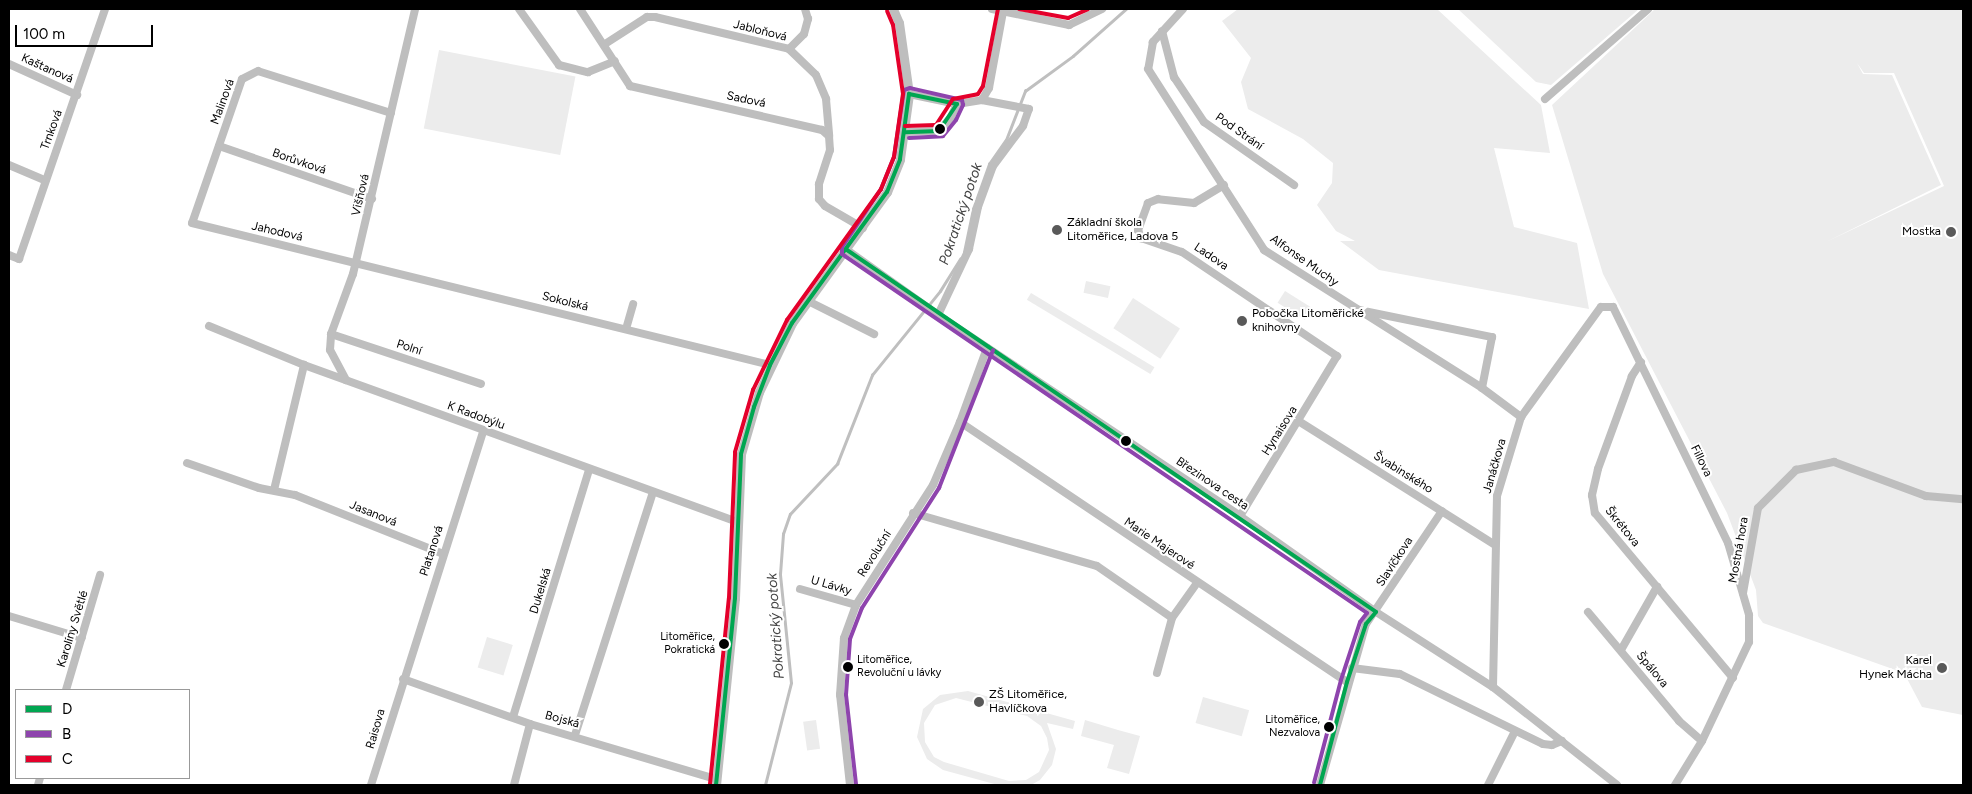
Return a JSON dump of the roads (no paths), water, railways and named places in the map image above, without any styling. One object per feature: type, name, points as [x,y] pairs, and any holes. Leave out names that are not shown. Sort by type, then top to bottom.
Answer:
[{"type":"street","name":"Trnková","points":[[9,255],[18,259],[77,95],[105,9]]},
{"type":"street","name":"Višňová","points":[[346,380],[330,350],[330,334],[356,262],[372,200],[415,9]]},
{"type":"street","points":[[518,9],[559,65],[588,72],[615,61]]},
{"type":"street","name":"Sadová","points":[[580,9],[605,44],[630,86],[816,127],[829,136]]},
{"type":"street","points":[[605,44],[647,17],[655,18],[660,9]]},
{"type":"street","points":[[789,49],[804,34],[808,19],[805,9]]},
{"type":"street","points":[[716,782],[735,598],[741,454],[770,365],[792,323],[863,228],[886,192],[900,159],[909,94],[899,22],[893,9]]},
{"type":"street","points":[[992,9],[1069,25],[1102,9]]},
{"type":"street","name":"Alfonse Muchy","points":[[1183,9],[1162,31],[1151,48],[1148,69],[1264,250],[1354,309],[1482,388],[1521,417]]},
{"type":"street","points":[[1546,99],[1648,9]]},
{"type":"street","points":[[982,100],[989,88],[1003,12]]},
{"type":"street","name":"Jabloňová","points":[[655,18],[789,49],[816,75],[826,99],[829,136]]},
{"type":"street","name":"Pod Strání","points":[[1162,31],[1174,76],[1204,122],[1294,185]]},
{"type":"street","name":"Kaštanová","points":[[9,64],[77,95]]},
{"type":"street","name":"Malinová","points":[[192,223],[242,79],[258,71],[391,113]]},
{"type":"street","points":[[909,94],[957,104],[982,100],[1027,108],[1023,126],[994,166],[978,207],[969,249],[938,315]]},
{"type":"street","points":[[905,132],[939,131],[952,117],[957,104]]},
{"type":"street","points":[[829,136],[830,150],[819,184],[819,199],[825,206],[863,228]]},
{"type":"street","name":"Borůvková","points":[[219,146],[372,200]]},
{"type":"street","points":[[9,165],[45,180]]},
{"type":"street","name":"Ladova","points":[[1224,185],[1194,203],[1153,200],[1144,207],[1138,230],[1141,238],[1182,252],[1337,356]]},
{"type":"street","name":"Jahodová","points":[[192,223],[356,262]]},
{"type":"street","name":"Březinova cesta","points":[[847,250],[938,315],[1240,516],[1376,612],[1493,687],[1617,785]]},
{"type":"street","name":"Sokolská","points":[[356,262],[770,365]]},
{"type":"street","points":[[808,301],[874,334]]},
{"type":"street","points":[[626,329],[632,304]]},
{"type":"street","name":"Fillova","points":[[1601,307],[1613,307],[1728,542],[1749,615],[1749,642],[1733,678]]},
{"type":"street","name":"Janáčkova","points":[[1493,687],[1494,544],[1497,496],[1521,417],[1601,307]]},
{"type":"street","points":[[1354,309],[1492,336],[1482,388]]},
{"type":"street","name":"K Radobýlu","points":[[209,326],[304,365],[589,470],[737,522]]},
{"type":"street","name":"Polní","points":[[330,334],[481,384]]},
{"type":"street","name":"Revoluční","points":[[850,785],[839,675],[844,638],[856,605],[913,513],[933,485],[960,422],[987,348]]},
{"type":"street","name":"Hynaisova","points":[[1240,516],[1300,422],[1337,356]]},
{"type":"street","name":"Škrétova","points":[[1641,362],[1632,376],[1598,469],[1592,496],[1595,513],[1733,678]]},
{"type":"street","points":[[274,490],[304,365]]},
{"type":"street","name":"Marie Majerové","points":[[960,422],[1347,682]]},
{"type":"street","name":"Švabinského","points":[[1300,422],[1494,544]]},
{"type":"street","name":"Platanová","points":[[402,680],[483,431]]},
{"type":"street","name":"Mostná hora","points":[[1742,595],[1758,508],[1796,470],[1834,462],[1926,496],[1963,499]]},
{"type":"street","name":"Jasanová","points":[[187,464],[259,488],[295,495],[442,554]]},
{"type":"street","name":"Dukelská","points":[[513,717],[589,470]]},
{"type":"street","points":[[575,735],[653,492]]},
{"type":"street","name":"Slavíčkova","points":[[1320,785],[1347,682],[1366,624],[1376,612],[1442,511]]},
{"type":"street","points":[[913,513],[1097,566],[1172,618]]},
{"type":"street","name":"Karolíny Světlé","points":[[66,689],[100,575]]},
{"type":"street","points":[[1157,673],[1172,618],[1197,583]]},
{"type":"street","points":[[1621,650],[1657,587]]},
{"type":"street","name":"U Lávky","points":[[800,589],[856,605]]},
{"type":"street","name":"Špálova","points":[[1588,612],[1680,722],[1702,741]]},
{"type":"street","points":[[9,616],[82,638]]},
{"type":"street","points":[[1352,668],[1406,676],[1515,731],[1548,745],[1562,741]]},
{"type":"street","points":[[1675,785],[1702,741],[1733,678]]},
{"type":"street","name":"Bojská","points":[[402,680],[530,724],[575,735],[716,782]]},
{"type":"street","name":"Raisova","points":[[371,785],[402,680]]},
{"type":"street","points":[[514,785],[530,724]]},
{"type":"street","points":[[1488,785],[1515,731]]},
{"type":"waterway","name":"Pokratický potok","points":[[964,252],[973,209],[989,164],[1006,140],[1025,91],[1073,56],[1126,9]]},
{"type":"waterway","name":"Pokratický potok","points":[[765,785],[791,683],[780,574],[783,534],[790,514],[837,464],[872,375],[940,291],[960,259]]},
{"type":"place","name":"Základní škola Litoměřice, Ladova 5","points":[[1057,230]]},
{"type":"place","name":"Mostka","points":[[1951,232]]},
{"type":"place","name":"Pobočka Litoměřické knihovny","points":[[1242,321]]},
{"type":"place","name":"Litoměřice, Pokratická","points":[[724,644]]},
{"type":"place","name":"Litoměřice, Revoluční u lávky","points":[[848,667]]},
{"type":"place","name":"Karel Hynek Mácha","points":[[1942,668]]},
{"type":"place","name":"ZŠ Litoměřice, Havlíčkova","points":[[979,702]]},
{"type":"place","name":"Litoměřice, Nezvalova","points":[[1329,727]]}]
